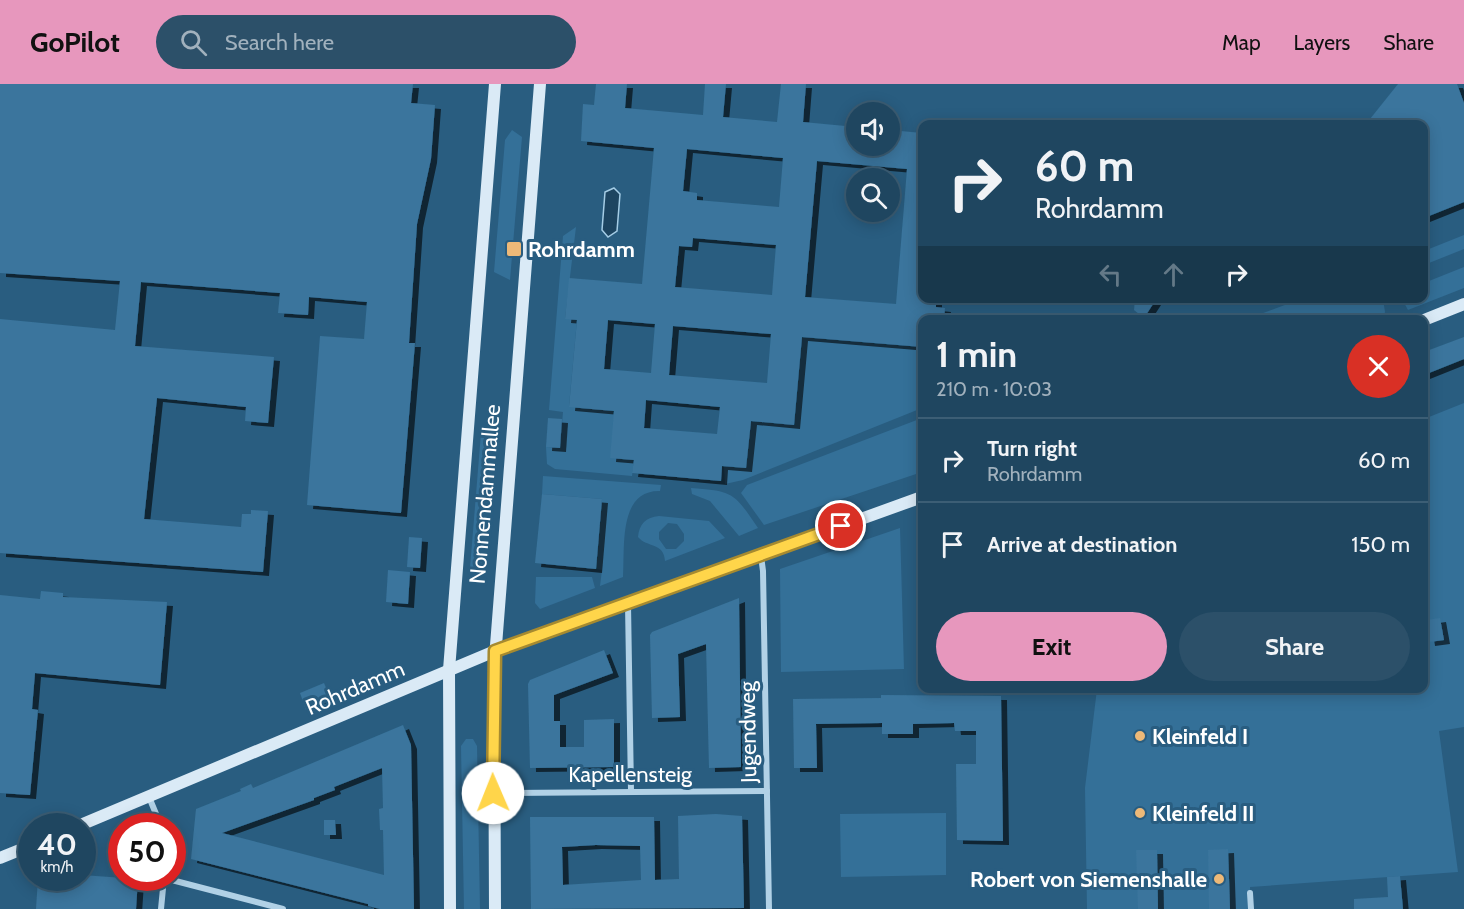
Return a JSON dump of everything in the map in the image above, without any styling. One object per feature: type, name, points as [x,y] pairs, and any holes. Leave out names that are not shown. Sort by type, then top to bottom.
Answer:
[{"type":"main road","name":"Nonnendammallee","points":[[450,909],[449,670],[495,84]]},
{"type":"main road","name":"Nonnendammallee","points":[[495,909],[493,793],[495,651],[540,84]]},
{"type":"main road","points":[[1428,318],[1464,304]]},
{"type":"main road","name":"Rohrdamm","points":[[96,819],[495,651],[918,498]]},
{"type":"main road","points":[[0,858],[18,851]]},
{"type":"street","name":"Jugendweg","points":[[760,554],[763,571],[769,909]]},
{"type":"street","points":[[628,604],[631,791]]},
{"type":"street","name":"Kapellensteig","points":[[493,793],[767,791]]},
{"type":"street","points":[[149,798],[155,813]]},
{"type":"street","points":[[186,884],[282,909]]},
{"type":"street","points":[[161,909],[163,891]]},
{"type":"street","points":[[1250,893],[1251,909]]},
{"type":"shaded area","points":[[512,130],[522,137],[510,280],[494,272],[505,140]]},
{"type":"shaded area","points":[[614,188],[620,194],[617,231],[608,237],[602,230],[605,192]]},
{"type":"shaded area","points":[[576,227],[565,318],[577,320],[569,406],[614,411],[634,460],[632,476],[555,469],[547,464],[546,447],[560,448],[563,412],[549,410],[563,236]]},
{"type":"shaded area","points":[[1464,235],[1464,249],[1428,263],[1428,249]]},
{"type":"shaded area","points":[[1464,267],[1464,288],[1428,302],[1428,281]]},
{"type":"shaded area","points":[[1290,303],[1384,303],[1385,312],[1384,315],[1258,315]]},
{"type":"shaded area","points":[[1404,303],[1426,303],[1408,310]]},
{"type":"shaded area","points":[[802,337],[918,347],[918,410],[743,480],[725,484],[724,466],[746,468],[751,421],[794,425]]},
{"type":"shaded area","points":[[1464,403],[1464,727],[1439,731],[1458,872],[1250,887],[1251,909],[1087,909],[1085,788],[1097,693],[1428,693],[1428,417]]},
{"type":"shaded area","points":[[918,420],[918,473],[764,525],[741,493],[747,485]]},
{"type":"shaded area","points":[[481,433],[496,443],[486,569],[470,568]]},
{"type":"shaded area","points":[[543,476],[661,485],[660,491],[646,493],[630,510],[626,522],[623,577],[600,586],[602,570],[596,569],[602,499],[542,494]]},
{"type":"shaded area","points":[[691,488],[716,491],[732,496],[758,528],[739,536],[710,501],[692,494]]},
{"type":"shaded area","points":[[654,517],[709,521],[725,538],[665,561],[662,551],[638,537],[642,525]],"holes":[[[668,523],[677,524],[684,534],[684,541],[676,549],[666,549],[659,539],[659,532]]]},
{"type":"shaded area","points":[[900,528],[904,669],[781,672],[780,569]]},
{"type":"shaded area","points":[[536,577],[592,577],[595,588],[540,609],[535,603]]},
{"type":"shaded area","points":[[466,739],[473,739],[477,746],[480,909],[464,909],[461,746]]},
{"type":"shaded area","points":[[946,813],[946,875],[841,877],[840,814]]},
{"type":"building","points":[[0,84],[413,84],[411,103],[435,105],[431,159],[417,224],[409,343],[415,343],[401,513],[307,505],[320,336],[364,339],[367,302],[309,297],[308,315],[278,313],[280,293],[141,282],[135,346],[274,357],[268,423],[245,421],[246,407],[157,398],[144,519],[241,527],[242,514],[251,514],[251,510],[268,511],[263,572],[0,553],[0,319],[115,330],[120,281],[0,273]]},
{"type":"building","points":[[596,84],[627,84],[625,108],[703,115],[705,84],[726,84],[723,117],[777,122],[781,84],[806,84],[803,122],[846,126],[846,156],[900,156],[900,131],[918,133],[918,303],[936,303],[936,307],[945,308],[944,315],[918,315],[918,347],[802,337],[794,425],[751,421],[746,468],[722,466],[721,481],[632,473],[634,460],[610,458],[614,411],[569,407],[577,320],[565,319],[569,278],[642,284],[654,148],[581,141],[583,104],[594,105]],"holes":[[[687,149],[783,158],[779,207],[697,200],[697,193],[683,191]],[[817,161],[907,169],[896,304],[805,297]],[[693,238],[776,245],[772,295],[675,287],[679,246],[692,247]],[[608,320],[655,324],[651,373],[604,369]],[[673,326],[771,334],[767,383],[669,375]],[[646,400],[720,407],[717,434],[644,428]]]},
{"type":"building","points":[[1398,84],[1457,84],[1464,103],[1464,202],[1428,216],[1428,120],[1369,120]]},
{"type":"building","points":[[1135,303],[1154,303],[1146,315],[1140,315],[1134,310]]},
{"type":"building","points":[[1464,337],[1464,359],[1428,373],[1428,350]]},
{"type":"building","points":[[548,418],[562,419],[560,448],[546,447]]},
{"type":"building","points":[[542,494],[602,499],[596,569],[535,563]]},
{"type":"building","points":[[409,537],[422,538],[420,568],[407,567]]},
{"type":"building","points":[[388,570],[410,572],[408,604],[386,602]]},
{"type":"building","points":[[41,591],[63,593],[63,597],[167,602],[160,685],[35,673],[32,709],[38,710],[30,795],[0,793],[0,595],[40,599]]},
{"type":"building","points":[[739,598],[741,767],[709,768],[706,644],[678,654],[680,717],[652,718],[650,635],[652,632]]},
{"type":"building","points":[[1440,618],[1444,640],[1429,642],[1428,620]]},
{"type":"building","points":[[604,650],[613,673],[554,695],[554,721],[560,721],[560,747],[584,747],[584,720],[614,719],[614,767],[530,768],[528,684],[530,680]]},
{"type":"building","points":[[324,683],[331,700],[306,710],[300,693]]},
{"type":"building","points":[[881,695],[1001,696],[1003,841],[957,840],[956,764],[976,764],[976,731],[955,731],[954,723],[913,724],[913,734],[882,734],[882,723],[816,724],[817,768],[794,768],[793,699],[881,698]]},
{"type":"building","points":[[403,725],[411,745],[414,909],[380,909],[191,859],[196,809],[241,791],[240,789],[251,784],[253,788]],"holes":[[[382,768],[383,808],[379,809],[380,830],[383,830],[384,875],[222,833],[314,800],[314,798],[335,790],[334,787]]]},
{"type":"building","points":[[716,814],[742,816],[744,908],[531,909],[530,817],[654,817],[655,880],[679,879],[678,816]],"holes":[[[640,846],[641,880],[563,885],[562,847]]]},
{"type":"building","points":[[324,820],[335,820],[336,835],[324,835]]},
{"type":"building","name":"Robert von Siemenshalle","points":[[1228,849],[1230,909],[1209,909],[1208,850]]},
{"type":"building","name":"Robert von Siemenshalle","points":[[1136,850],[1157,850],[1158,909],[1138,909]]},
{"type":"building","points":[[96,876],[108,877],[108,891],[137,891],[136,909],[36,909],[37,891],[96,891]]},
{"type":"building","points":[[1400,876],[1403,909],[1354,909],[1354,899],[1388,897],[1387,877]]},
{"type":"place","name":"Rohrdamm","points":[[514,249]]},
{"type":"place","name":"Kleinfeld I","points":[[1140,736]]},
{"type":"place","name":"Kleinfeld II","points":[[1140,813]]},
{"type":"place","name":"Robert von Siemenshalle","points":[[1219,879]]},
{"type":"route","points":[[493,793],[492,728],[495,651],[841,526]]}]
